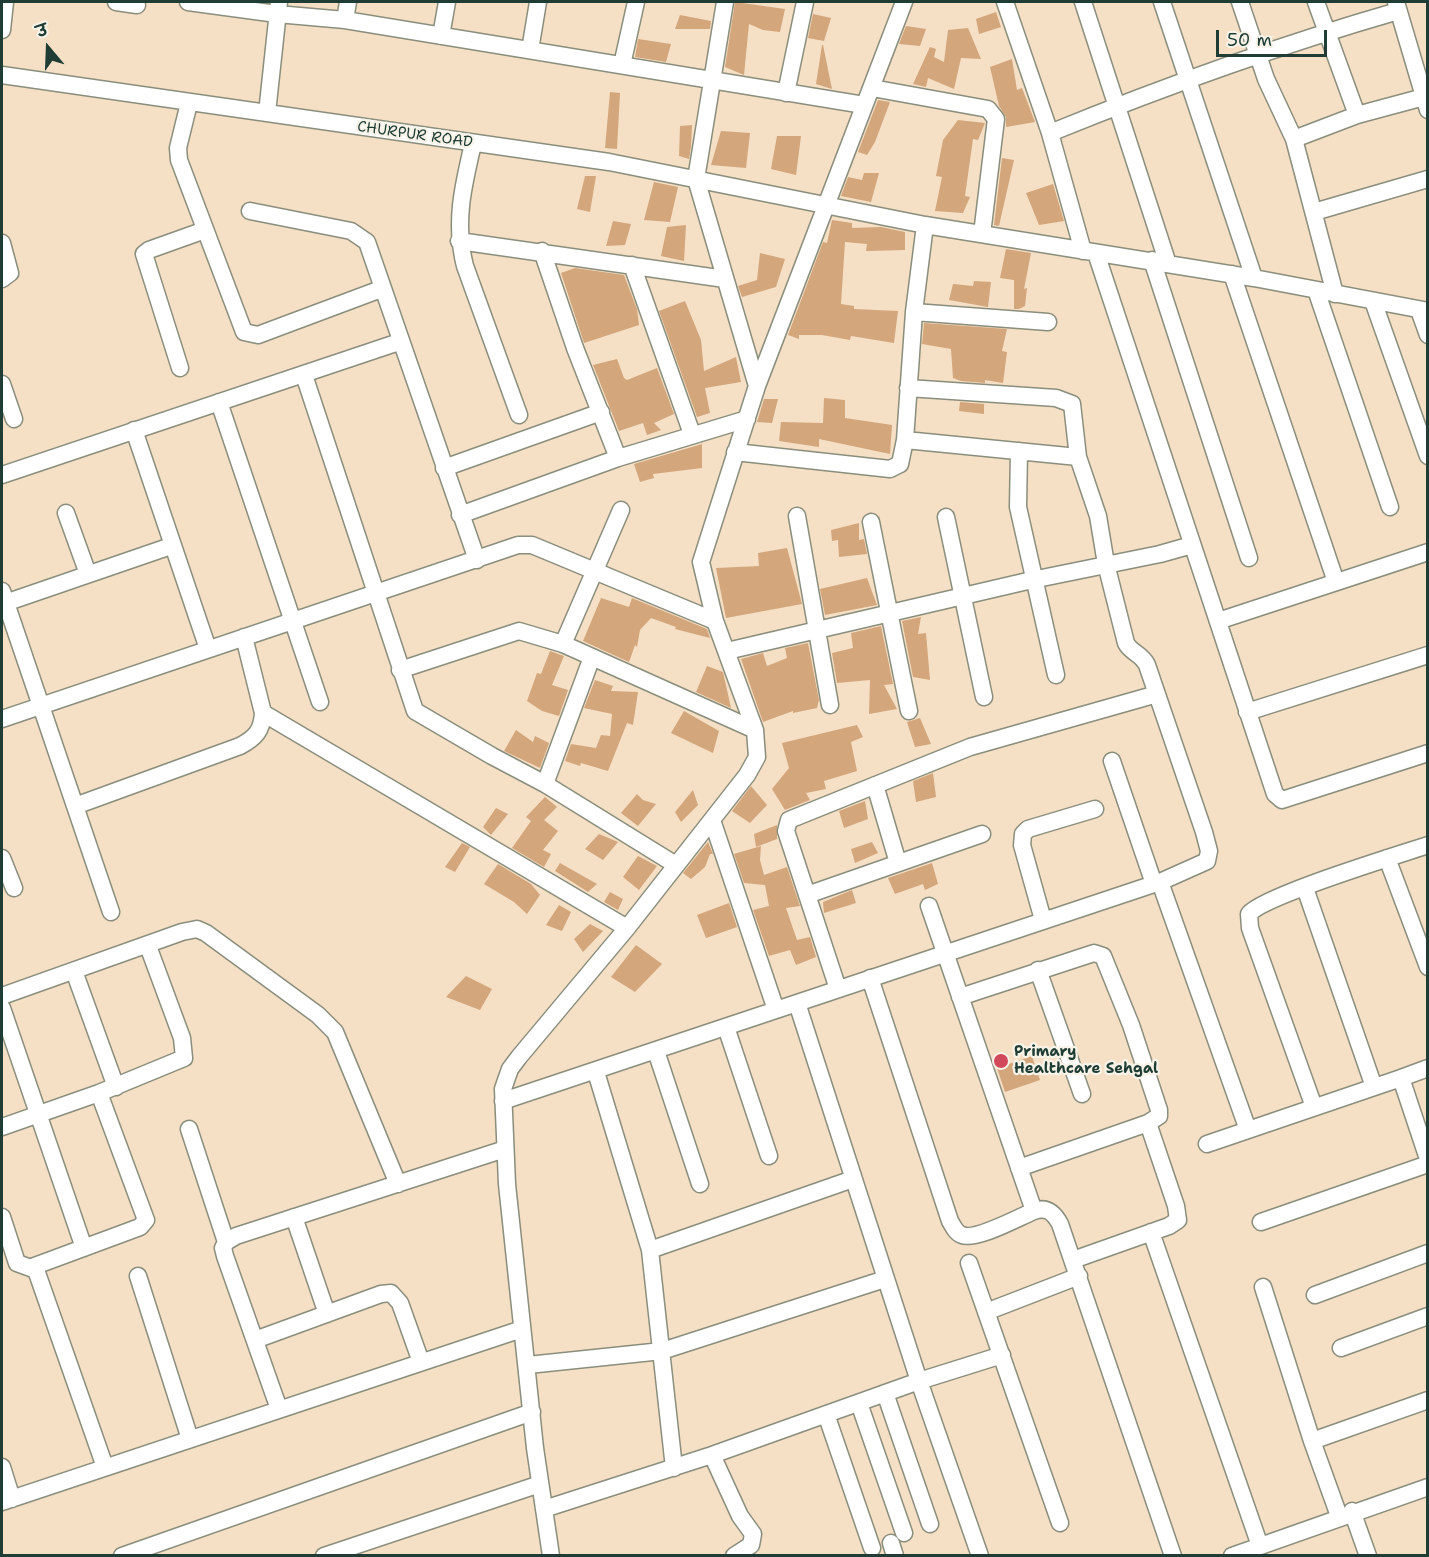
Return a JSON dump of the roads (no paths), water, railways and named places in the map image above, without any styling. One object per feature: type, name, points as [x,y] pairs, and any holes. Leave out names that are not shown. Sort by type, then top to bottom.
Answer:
[{"type":"street","points":[[2,30],[5,2]]},
{"type":"street","points":[[116,2],[137,5]]},
{"type":"street","points":[[188,2],[278,8],[864,105]]},
{"type":"street","points":[[345,20],[348,2]]},
{"type":"street","points":[[441,36],[447,2]]},
{"type":"street","points":[[530,50],[538,2]]},
{"type":"street","points":[[622,65],[636,2]]},
{"type":"street","points":[[725,2],[696,179],[757,386]]},
{"type":"street","points":[[786,93],[805,2]]},
{"type":"street","points":[[551,1556],[522,1329],[505,1149],[503,1101],[506,1078],[519,1057],[627,928],[753,765],[758,749],[755,730],[715,621],[701,562],[757,386],[904,2]]},
{"type":"street","points":[[1005,2],[1192,544],[1272,789],[1282,800],[1428,753]]},
{"type":"street","points":[[1083,2],[1118,105],[1160,262],[1249,558]]},
{"type":"street","points":[[1162,2],[1254,278]]},
{"type":"street","points":[[1240,2],[1258,56],[1294,139],[1335,294]]},
{"type":"street","points":[[1316,2],[1357,115]]},
{"type":"street","points":[[1050,133],[1118,105],[1397,6],[1426,104],[1357,115],[1294,139]]},
{"type":"street","points":[[267,113],[278,8]]},
{"type":"street","name":"CHURPUR ROAD","points":[[2,75],[609,162],[925,225],[1232,274],[1423,310]]},
{"type":"street","points":[[872,88],[988,109],[993,113],[996,119],[982,234]]},
{"type":"street","points":[[189,103],[178,154],[240,326],[248,335],[258,335],[381,289]]},
{"type":"street","points":[[473,144],[459,207],[459,241],[465,266],[519,415]]},
{"type":"street","points":[[1314,212],[1428,179]]},
{"type":"street","points":[[250,211],[358,235],[367,242],[399,342],[477,560]]},
{"type":"street","points":[[735,452],[894,468],[900,464],[905,440],[914,312],[925,225]]},
{"type":"street","points":[[180,368],[144,254],[205,230]]},
{"type":"street","points":[[459,241],[542,251],[725,279]]},
{"type":"street","points":[[2,243],[10,273],[2,279]]},
{"type":"street","points":[[542,251],[618,458]]},
{"type":"street","points":[[632,265],[692,434]]},
{"type":"street","points":[[1232,274],[1336,582]]},
{"type":"street","points":[[1316,290],[1390,507]]},
{"type":"street","points":[[1373,301],[1428,456]]},
{"type":"street","points":[[1423,310],[1428,335]]},
{"type":"street","points":[[914,312],[1048,322]]},
{"type":"street","points":[[2,476],[399,342]]},
{"type":"street","points":[[304,375],[400,670],[412,705],[418,714],[545,784],[676,865]]},
{"type":"street","points":[[2,384],[14,419]]},
{"type":"street","points":[[503,1101],[596,1072],[1157,883],[1207,861],[1209,851],[1145,660],[1130,651],[1126,643],[1106,564],[1098,516],[1078,457],[1074,410],[1069,401],[1056,398],[908,388]]},
{"type":"street","points":[[219,402],[320,702]]},
{"type":"street","points":[[444,468],[601,412]]},
{"type":"street","points":[[460,515],[618,458],[747,419]]},
{"type":"street","points":[[134,430],[171,546],[208,648]]},
{"type":"street","points":[[905,440],[1078,457]]},
{"type":"street","points":[[1019,451],[1018,507],[1032,580],[1056,675]]},
{"type":"street","points":[[563,644],[621,510]]},
{"type":"street","points":[[66,513],[88,574]]},
{"type":"street","points":[[797,516],[831,705]]},
{"type":"street","points":[[946,517],[961,597],[984,697]]},
{"type":"street","points":[[871,522],[909,711]]},
{"type":"street","points":[[2,719],[518,545],[528,544],[715,621]]},
{"type":"street","points":[[727,651],[1032,580],[1160,554],[1192,544]]},
{"type":"street","points":[[111,912],[3,597],[88,574],[171,546]]},
{"type":"street","points":[[1218,621],[1428,552]]},
{"type":"street","points":[[400,670],[512,632],[528,632],[563,644],[755,730]]},
{"type":"street","points":[[75,806],[240,746],[253,739],[259,731],[263,713],[244,637]]},
{"type":"street","points":[[1247,712],[1428,655]]},
{"type":"street","points":[[545,784],[592,657]]},
{"type":"street","points":[[838,989],[786,824],[795,816],[970,747],[1157,694]]},
{"type":"street","points":[[263,713],[627,928]]},
{"type":"street","points":[[1112,761],[1248,1130]]},
{"type":"street","points":[[875,785],[898,863]]},
{"type":"street","points":[[1043,920],[1022,845],[1023,834],[1028,829],[1095,809]]},
{"type":"street","points":[[712,820],[776,1010]]},
{"type":"street","points":[[807,895],[982,834]]},
{"type":"street","points":[[1314,1107],[1248,921],[1249,914],[1257,906],[1428,845]]},
{"type":"street","points":[[2,858],[14,888]]},
{"type":"street","points":[[1387,858],[1428,967]]},
{"type":"street","points":[[1305,888],[1374,1087]]},
{"type":"street","points":[[929,906],[1034,1211]]},
{"type":"street","points":[[1411,922],[1428,916]]},
{"type":"street","points":[[2,996],[189,930],[206,933],[324,1020],[335,1032],[398,1184]]},
{"type":"street","points":[[2,1126],[116,1087],[180,1062],[185,1054],[148,946]]},
{"type":"street","points":[[960,997],[1094,953],[1103,956],[1131,1025],[1159,1116],[1148,1123],[1019,1168]]},
{"type":"street","points":[[1038,970],[1082,1094]]},
{"type":"street","points":[[74,971],[116,1087]]},
{"type":"street","points":[[870,978],[950,1221],[956,1231],[968,1237],[981,1234],[1040,1209],[1055,1214],[1076,1268],[1173,1556]]},
{"type":"street","points":[[797,1003],[885,1279],[980,1556]]},
{"type":"street","points":[[2,1008],[84,1248]]},
{"type":"street","points":[[726,1027],[769,1156]]},
{"type":"street","points":[[656,1051],[700,1184]]},
{"type":"street","points":[[1207,1144],[1428,1068]]},
{"type":"street","points":[[596,1072],[650,1250],[674,1468]]},
{"type":"street","points":[[1401,1078],[1428,1159]]},
{"type":"street","points":[[2,1217],[17,1263],[21,1266],[32,1267],[140,1227],[146,1220],[99,1093]]},
{"type":"street","points":[[986,1312],[1151,1232],[1176,1223],[1179,1215],[1148,1123]]},
{"type":"street","points":[[189,1129],[226,1242]]},
{"type":"street","points":[[279,1409],[223,1248],[226,1242],[236,1236],[505,1149]]},
{"type":"street","points":[[1261,1222],[1428,1164]]},
{"type":"street","points":[[650,1250],[853,1179]]},
{"type":"street","points":[[294,1217],[327,1314]]},
{"type":"street","points":[[1151,1232],[1260,1546]]},
{"type":"street","points":[[1315,1295],[1428,1253]]},
{"type":"street","points":[[969,1263],[1060,1523]]},
{"type":"street","points":[[32,1267],[39,1279],[105,1467]]},
{"type":"street","points":[[138,1276],[190,1439]]},
{"type":"street","points":[[528,1365],[662,1352],[885,1279]]},
{"type":"street","points":[[1263,1287],[1312,1441],[1368,1556]]},
{"type":"street","points":[[255,1341],[381,1294],[391,1293],[400,1303],[421,1362]]},
{"type":"street","points":[[1341,1348],[1428,1316]]},
{"type":"street","points":[[2,1467],[7,1501],[522,1329]]},
{"type":"street","points":[[544,1509],[674,1468],[919,1381],[1002,1356]]},
{"type":"street","points":[[885,1393],[930,1524]]},
{"type":"street","points":[[1312,1441],[1428,1400]]},
{"type":"street","points":[[859,1403],[897,1544]]},
{"type":"street","points":[[122,1556],[532,1412]]},
{"type":"street","points":[[826,1414],[872,1548]]},
{"type":"street","points":[[712,1455],[740,1516],[753,1534],[751,1545],[734,1556]]},
{"type":"street","points":[[324,1556],[540,1484]]},
{"type":"street","points":[[1232,1556],[1428,1487]]},
{"type":"place","name":"Primary Healthcare Sehgal","points":[[1001,1061]]}]
